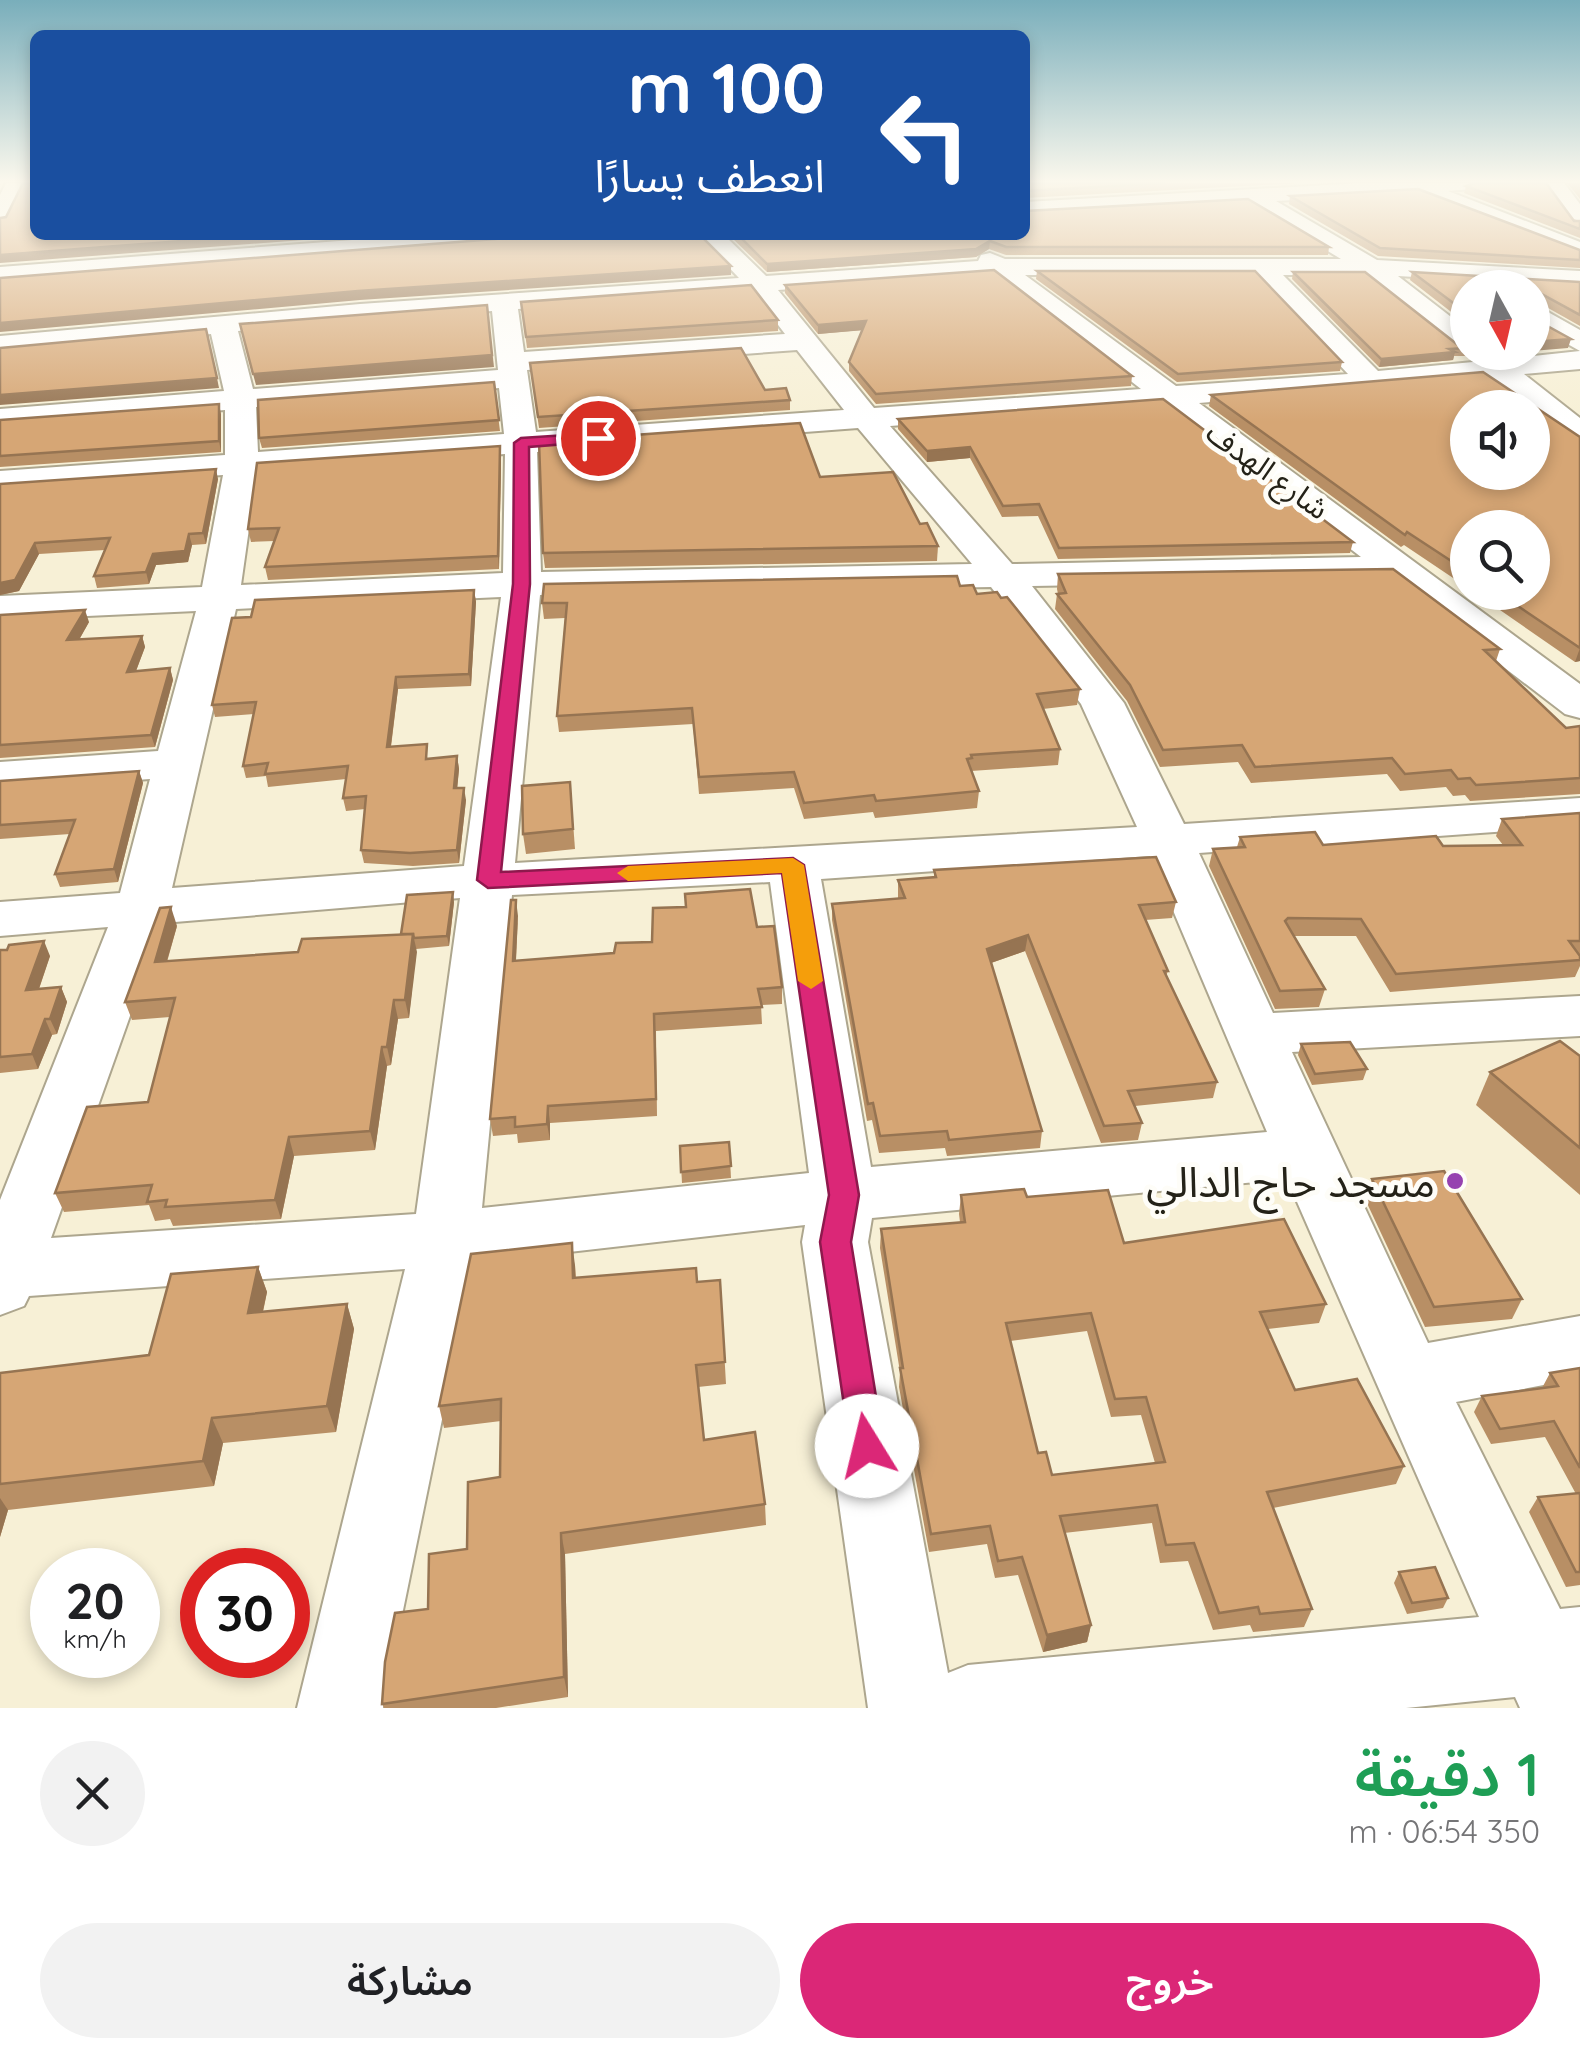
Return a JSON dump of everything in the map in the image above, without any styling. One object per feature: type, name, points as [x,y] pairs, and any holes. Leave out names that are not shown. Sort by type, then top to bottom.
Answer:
[{"type":"street","points":[[0,274],[142,263]]},
{"type":"street","points":[[345,263],[360,312]]},
{"type":"street","points":[[738,263],[1044,624],[1102,704],[1168,840],[1408,1379],[1560,1670],[968,1708]]},
{"type":"street","name":"شارع الهدف","points":[[993,263],[1580,706]]},
{"type":"street","points":[[1364,263],[1450,330]]},
{"type":"street","points":[[1260,265],[1371,380]]},
{"type":"street","points":[[0,344],[360,312],[999,267],[1371,267],[1450,276]]},
{"type":"street","points":[[1550,280],[1580,280]]},
{"type":"street","points":[[340,1708],[446,1238],[488,880],[522,584],[521,443],[504,302]]},
{"type":"street","points":[[1550,322],[1580,343]]},
{"type":"street","points":[[223,325],[240,397],[242,463],[220,595],[141,910],[2,1276],[446,1238],[844,1195],[1306,1153]]},
{"type":"street","points":[[0,418],[806,341]]},
{"type":"street","points":[[1550,360],[1580,360]]},
{"type":"street","points":[[0,481],[1371,380],[1450,366]]},
{"type":"street","points":[[1500,370],[1580,434]]},
{"type":"street","points":[[0,608],[522,584],[997,572],[1401,568]]},
{"type":"street","points":[[0,776],[178,763]]},
{"type":"street","points":[[0,919],[488,880],[793,865],[1580,812]]},
{"type":"street","points":[[793,865],[844,1195],[836,1242],[911,1708]]},
{"type":"street","points":[[1254,1034],[1580,1016]]},
{"type":"street","points":[[1408,1379],[1580,1347]]},
{"type":"building","points":[[194,263],[728,263],[731,266],[358,291],[0,323],[0,278]]},
{"type":"building","points":[[994,270],[1132,376],[876,394],[849,362],[866,321],[818,325],[785,285]]},
{"type":"building","points":[[1037,271],[1255,271],[1342,362],[1178,374]]},
{"type":"building","points":[[1293,272],[1365,272],[1450,339],[1450,352],[1381,359]]},
{"type":"building","points":[[1412,272],[1450,274],[1450,300]]},
{"type":"building","points":[[1550,280],[1580,282],[1580,315],[1550,299]]},
{"type":"building","points":[[751,285],[778,320],[526,337],[521,302]]},
{"type":"building","points":[[487,305],[492,355],[253,374],[240,324]]},
{"type":"building","points":[[1550,327],[1571,339],[1550,341]]},
{"type":"building","points":[[206,329],[217,378],[0,395],[0,348]]},
{"type":"building","points":[[741,348],[765,390],[786,388],[790,400],[538,417],[530,363]]},
{"type":"building","points":[[1483,372],[1510,390],[1450,390],[1450,490],[1550,490],[1550,417],[1580,437],[1580,648],[1524,610],[1550,610],[1550,510],[1450,510],[1450,560],[1407,532],[1405,535],[1211,395]]},
{"type":"building","points":[[494,382],[499,420],[259,438],[258,400]]},
{"type":"building","points":[[1163,399],[1353,542],[1059,548],[1039,504],[1003,506],[970,447],[927,451],[898,419]]},
{"type":"building","points":[[219,404],[219,441],[0,456],[0,420]]},
{"type":"building","points":[[800,423],[820,477],[893,472],[920,524],[927,523],[938,546],[543,553],[539,442]]},
{"type":"building","points":[[500,446],[498,556],[265,567],[279,528],[248,529],[257,463]]},
{"type":"building","points":[[216,469],[203,533],[189,534],[185,551],[153,554],[146,572],[94,576],[110,538],[35,543],[15,580],[0,583],[0,484]]},
{"type":"building","points":[[1393,569],[1500,649],[1484,650],[1566,728],[1580,726],[1580,778],[1476,785],[1470,778],[1458,779],[1451,770],[1405,774],[1392,758],[1255,767],[1242,745],[1163,750],[1130,685],[1057,594],[1066,593],[1058,574]]},
{"type":"building","points":[[957,576],[960,586],[973,585],[977,594],[997,592],[1001,598],[1007,597],[1080,689],[1037,694],[1060,749],[971,755],[967,759],[979,791],[876,801],[874,795],[804,803],[794,772],[699,777],[692,708],[557,716],[567,603],[542,603],[544,584]]},
{"type":"building","points":[[474,590],[469,674],[396,677],[387,747],[427,744],[426,759],[457,756],[454,788],[464,788],[457,850],[361,850],[366,796],[343,798],[348,766],[265,774],[268,763],[243,766],[256,702],[212,705],[232,618],[251,617],[255,600]]},
{"type":"building","points":[[85,610],[67,640],[142,636],[127,672],[170,668],[151,735],[0,745],[0,615]]},
{"type":"building","points":[[139,771],[114,869],[55,874],[75,820],[0,825],[0,781]]},
{"type":"building","points":[[570,782],[573,829],[523,834],[522,786]]},
{"type":"building","points":[[1580,813],[1580,941],[1569,941],[1580,960],[1396,974],[1361,919],[1288,918],[1285,921],[1325,989],[1280,991],[1213,849],[1245,847],[1240,837],[1315,832],[1323,845],[1436,836],[1443,846],[1522,845],[1502,819]]},
{"type":"building","points":[[1156,857],[1176,902],[1139,905],[1168,971],[1164,971],[1217,1082],[1128,1091],[1142,1123],[1104,1126],[1028,935],[987,949],[1042,1131],[949,1140],[947,1131],[880,1136],[873,1103],[868,1104],[832,904],[905,898],[898,880],[936,877],[934,870]]},
{"type":"building","points":[[750,889],[757,927],[774,926],[782,987],[758,989],[762,1007],[654,1014],[656,1099],[548,1106],[547,1124],[515,1127],[515,1117],[490,1119],[511,900],[516,900],[513,961],[614,953],[616,943],[652,942],[653,908],[686,907],[685,894]]},
{"type":"building","points":[[453,892],[447,936],[414,938],[413,934],[401,934],[407,895]]},
{"type":"building","points":[[171,907],[155,962],[298,952],[302,939],[413,934],[405,1000],[394,1000],[387,1047],[382,1047],[370,1131],[289,1137],[275,1200],[165,1207],[167,1200],[147,1202],[152,1185],[55,1193],[87,1107],[148,1102],[175,998],[125,1002],[160,908]]},
{"type":"building","points":[[44,941],[26,990],[61,987],[50,1019],[45,1019],[32,1054],[0,1057],[0,950],[7,950],[9,945]]},
{"type":"building","points":[[1560,1041],[1580,1056],[1580,1148],[1490,1072]]},
{"type":"building","points":[[1350,1042],[1367,1069],[1315,1074],[1301,1044]]},
{"type":"building","points":[[729,1142],[731,1166],[681,1172],[680,1146]]},
{"type":"building","points":[[1444,1171],[1522,1299],[1434,1307],[1372,1179]]},
{"type":"building","points":[[1024,1189],[1027,1197],[1108,1190],[1124,1243],[1284,1219],[1326,1304],[1260,1312],[1295,1390],[1357,1379],[1404,1466],[1267,1492],[1312,1609],[1260,1614],[1258,1607],[1219,1613],[1194,1543],[1166,1545],[1157,1505],[1060,1516],[1091,1625],[1047,1635],[1022,1557],[998,1561],[990,1526],[931,1534],[900,1368],[881,1229],[965,1222],[961,1195]],"holes":[[[1091,1313],[1115,1399],[1146,1397],[1165,1462],[1052,1475],[1046,1452],[1038,1453],[1006,1323]]]},
{"type":"building","points":[[572,1243],[573,1278],[696,1268],[697,1282],[720,1280],[725,1362],[696,1365],[704,1440],[755,1432],[765,1504],[561,1533],[564,1677],[382,1704],[395,1613],[428,1609],[429,1554],[467,1549],[468,1482],[500,1477],[501,1399],[439,1406],[471,1254]]},
{"type":"building","points":[[258,1267],[248,1313],[347,1304],[327,1406],[212,1418],[203,1461],[0,1484],[0,1373],[149,1355],[171,1274]]},
{"type":"building","points":[[1580,1368],[1580,1468],[1554,1421],[1500,1429],[1482,1396],[1558,1386],[1550,1373]]},
{"type":"building","points":[[1580,1493],[1580,1572],[1576,1572],[1538,1497]]},
{"type":"building","points":[[1435,1567],[1448,1598],[1412,1603],[1399,1572]]},
{"type":"slow traffic","points":[[628,873],[793,865],[811,981]]},
{"type":"place","name":"مسجد حاج الدالي","points":[[1455,1181]]},
{"type":"route","points":[[598,438],[521,443],[522,584],[488,880],[793,865],[844,1195],[836,1242],[867,1446]]}]
